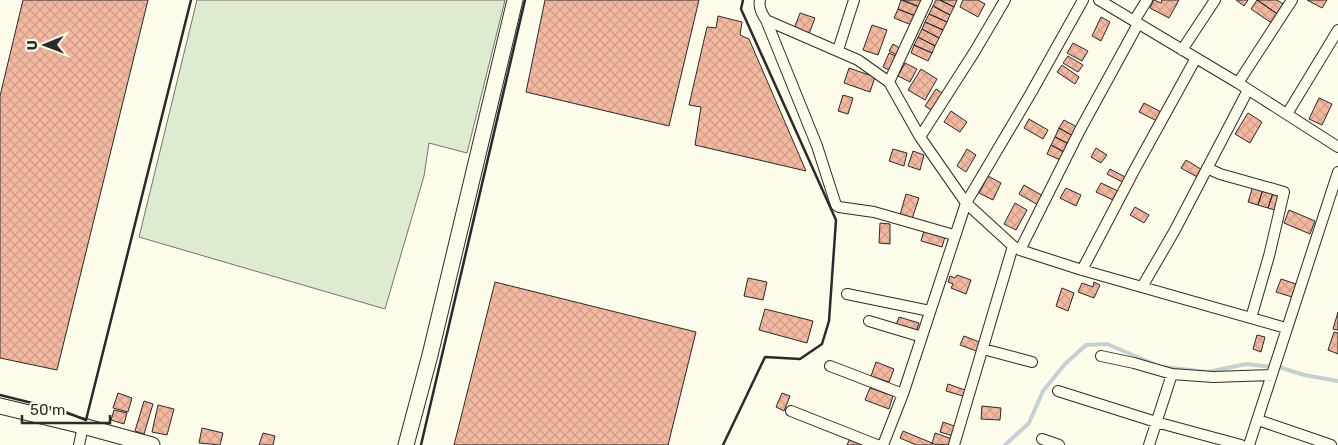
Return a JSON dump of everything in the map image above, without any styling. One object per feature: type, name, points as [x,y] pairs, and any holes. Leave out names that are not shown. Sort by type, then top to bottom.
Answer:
[{"type":"street","points":[[406,445],[433,346],[515,0]]},
{"type":"street","points":[[760,0],[759,4],[762,15],[766,20],[817,146],[836,205],[874,212],[954,235]]},
{"type":"street","points":[[838,50],[854,0]]},
{"type":"street","points":[[889,82],[927,0]]},
{"type":"street","points":[[920,137],[1005,0]]},
{"type":"street","points":[[883,445],[903,394],[966,203],[1031,93],[1082,0]]},
{"type":"street","points":[[1099,0],[1238,83],[1338,147]]},
{"type":"street","points":[[954,445],[983,348],[1017,248],[1147,0]]},
{"type":"street","points":[[1182,50],[1215,0]]},
{"type":"street","points":[[1238,83],[1292,0]]},
{"type":"street","points":[[766,20],[858,60],[889,82],[920,137],[966,203],[1017,248],[1082,270],[1286,328]]},
{"type":"street","points":[[1287,114],[1338,30]]},
{"type":"street","points":[[1082,270],[1196,58]]},
{"type":"street","points":[[1142,287],[1171,237],[1248,90]]},
{"type":"street","points":[[1207,168],[1220,174],[1284,192],[1269,256],[1251,318]]},
{"type":"street","points":[[1249,445],[1338,172]]},
{"type":"street","points":[[847,294],[930,311]]},
{"type":"street","points":[[869,321],[922,337]]},
{"type":"street","points":[[983,348],[1032,362]]},
{"type":"street","points":[[1101,356],[1172,374],[1213,377],[1273,374]]},
{"type":"street","points":[[830,366],[903,394]]},
{"type":"street","points":[[1148,445],[1172,374]]},
{"type":"street","points":[[1058,391],[1156,422],[1241,445]]},
{"type":"street","points":[[0,406],[84,426],[152,445]]},
{"type":"street","points":[[791,412],[877,445]]},
{"type":"street","points":[[1258,420],[1331,445]]},
{"type":"street","points":[[79,445],[84,426]]},
{"type":"street","points":[[1042,439],[1059,445]]},
{"type":"green space","points":[[197,0],[505,0],[467,153],[429,143],[424,176],[385,309],[139,237]]},
{"type":"building","points":[[23,0],[148,0],[57,370],[0,358],[0,96]]},
{"type":"building","points":[[545,0],[699,0],[669,126],[526,92]]},
{"type":"building","points":[[901,0],[922,8],[918,17],[898,9]]},
{"type":"building","points":[[903,0],[925,0],[922,8]]},
{"type":"building","points":[[936,0],[954,7],[950,15],[933,6]]},
{"type":"building","points":[[940,0],[957,0],[954,7]]},
{"type":"building","points":[[963,0],[978,0],[985,4],[978,17],[960,7]]},
{"type":"building","points":[[1154,0],[1161,3],[1162,0],[1179,0],[1169,18],[1150,8]]},
{"type":"building","points":[[1236,0],[1248,0],[1244,6]]},
{"type":"building","points":[[1257,0],[1277,0],[1285,5],[1279,15]]},
{"type":"building","points":[[1257,0],[1279,15],[1273,24],[1251,9]]},
{"type":"building","points":[[1307,0],[1327,0],[1322,8]]},
{"type":"building","points":[[933,6],[950,15],[947,22],[929,14]]},
{"type":"building","points":[[898,9],[918,17],[914,26],[894,18]]},
{"type":"building","points":[[800,13],[815,18],[809,34],[794,29]]},
{"type":"building","points":[[929,14],[947,22],[943,30],[925,22]]},
{"type":"building","points":[[718,16],[742,22],[740,35],[749,39],[806,171],[695,145],[701,107],[689,105],[707,27],[716,28]]},
{"type":"building","points":[[1101,17],[1110,22],[1101,41],[1092,36]]},
{"type":"building","points":[[925,22],[943,30],[939,38],[922,29]]},
{"type":"building","points":[[872,25],[887,30],[878,55],[863,50]]},
{"type":"building","points":[[922,29],[939,38],[935,46],[918,37]]},
{"type":"building","points":[[918,37],[935,46],[932,53],[914,45]]},
{"type":"building","points":[[1073,43],[1088,51],[1082,61],[1067,53]]},
{"type":"building","points":[[893,44],[903,50],[899,56],[889,51]]},
{"type":"building","points":[[914,45],[932,53],[928,61],[911,53]]},
{"type":"building","points":[[889,53],[898,57],[891,71],[883,67]]},
{"type":"building","points":[[1068,56],[1083,65],[1078,72],[1063,63]]},
{"type":"building","points":[[905,63],[917,69],[910,82],[898,76]]},
{"type":"building","points":[[1062,65],[1079,77],[1075,84],[1057,72]]},
{"type":"building","points":[[849,68],[875,77],[870,92],[844,83]]},
{"type":"building","points":[[921,69],[937,79],[925,100],[908,90]]},
{"type":"building","points":[[936,89],[945,95],[934,112],[925,106]]},
{"type":"building","points":[[843,95],[853,98],[848,114],[838,111]]},
{"type":"building","points":[[1319,98],[1332,104],[1322,125],[1309,119]]},
{"type":"building","points":[[1144,103],[1163,113],[1159,122],[1139,112]]},
{"type":"building","points":[[951,111],[967,122],[960,132],[944,122]]},
{"type":"building","points":[[1248,113],[1262,122],[1250,143],[1235,134]]},
{"type":"building","points":[[1029,119],[1048,130],[1043,139],[1024,128]]},
{"type":"building","points":[[1064,120],[1077,127],[1073,136],[1059,128]]},
{"type":"building","points":[[1059,128],[1073,136],[1069,144],[1055,137]]},
{"type":"building","points":[[1055,137],[1069,144],[1064,152],[1051,145]]},
{"type":"building","points":[[1051,145],[1064,152],[1060,160],[1047,154]]},
{"type":"building","points":[[1096,148],[1107,155],[1101,163],[1091,157]]},
{"type":"building","points":[[893,149],[907,153],[904,166],[889,161]]},
{"type":"building","points":[[967,149],[976,155],[966,172],[957,166]]},
{"type":"building","points":[[913,151],[924,155],[920,170],[908,166]]},
{"type":"building","points":[[1186,160],[1204,171],[1199,178],[1181,168]]},
{"type":"building","points":[[1110,169],[1127,178],[1124,183],[1107,174]]},
{"type":"building","points":[[988,176],[1001,183],[993,200],[979,193]]},
{"type":"building","points":[[1101,183],[1118,191],[1113,200],[1096,192]]},
{"type":"building","points":[[1024,185],[1043,196],[1038,205],[1019,194]]},
{"type":"building","points":[[1253,186],[1263,189],[1258,205],[1248,202]]},
{"type":"building","points":[[1066,188],[1081,195],[1076,206],[1060,198]]},
{"type":"building","points":[[1263,189],[1273,193],[1268,208],[1258,205]]},
{"type":"building","points":[[1273,193],[1283,196],[1278,211],[1268,208]]},
{"type":"building","points":[[906,194],[919,198],[912,219],[900,215]]},
{"type":"building","points":[[1015,203],[1027,210],[1016,230],[1004,224]]},
{"type":"building","points":[[1135,207],[1149,215],[1144,223],[1130,215]]},
{"type":"building","points":[[1289,210],[1315,221],[1310,234],[1284,223]]},
{"type":"building","points":[[880,223],[890,224],[890,244],[879,243]]},
{"type":"building","points":[[924,231],[945,237],[942,247],[921,241]]},
{"type":"building","points":[[957,275],[971,280],[966,294],[951,288],[953,284],[948,282],[950,276],[955,278]]},
{"type":"building","points":[[748,278],[767,282],[763,300],[744,296]]},
{"type":"building","points":[[1281,279],[1296,284],[1292,297],[1276,292]]},
{"type":"building","points":[[495,282],[696,332],[668,445],[454,445]]},
{"type":"building","points":[[1094,282],[1100,285],[1094,298],[1078,292],[1082,283],[1093,287]]},
{"type":"building","points":[[1062,288],[1074,293],[1068,311],[1056,306]]},
{"type":"building","points":[[765,309],[813,321],[807,343],[759,330]]},
{"type":"building","points":[[1338,312],[1338,330],[1333,329]]},
{"type":"building","points":[[899,317],[919,323],[916,332],[896,325]]},
{"type":"building","points":[[1334,332],[1338,333],[1338,354],[1328,350]]},
{"type":"building","points":[[1257,335],[1265,337],[1261,352],[1253,349]]},
{"type":"building","points":[[964,336],[982,343],[979,352],[960,345]]},
{"type":"building","points":[[876,362],[894,369],[889,382],[871,376]]},
{"type":"building","points":[[948,384],[965,390],[963,396],[946,391]]},
{"type":"building","points":[[870,388],[893,396],[889,409],[865,400]]},
{"type":"building","points":[[118,393],[132,398],[128,412],[113,408]]},
{"type":"building","points":[[782,393],[790,396],[784,411],[776,407]]},
{"type":"building","points":[[144,401],[153,404],[144,434],[135,431]]},
{"type":"building","points":[[158,405],[174,409],[167,435],[152,432]]},
{"type":"building","points":[[982,406],[1001,408],[1000,420],[981,419]]},
{"type":"building","points":[[114,410],[127,413],[124,424],[111,420]]},
{"type":"building","points":[[943,422],[957,427],[953,436],[940,432]]},
{"type":"building","points":[[202,428],[223,433],[220,445],[199,443]]},
{"type":"building","points":[[903,431],[932,443],[931,445],[916,445],[900,438]]},
{"type":"building","points":[[263,433],[275,436],[273,445],[259,445]]},
{"type":"building","points":[[935,433],[952,439],[950,445],[932,444]]},
{"type":"building","points":[[850,438],[869,445],[847,445]]},
{"type":"waterway","points":[[1005,445],[1029,423],[1043,391],[1065,364],[1086,345],[1107,344],[1156,365]]},
{"type":"waterway","points":[[1163,367],[1208,372],[1246,364],[1282,368],[1304,375],[1338,381]]},
{"type":"wall","points":[[0,395],[60,410],[86,420],[191,0]]},
{"type":"wall","points":[[421,445],[525,0]]},
{"type":"wall","points":[[723,445],[765,357],[800,359],[822,344],[829,321],[836,220],[741,9],[743,0]]}]
